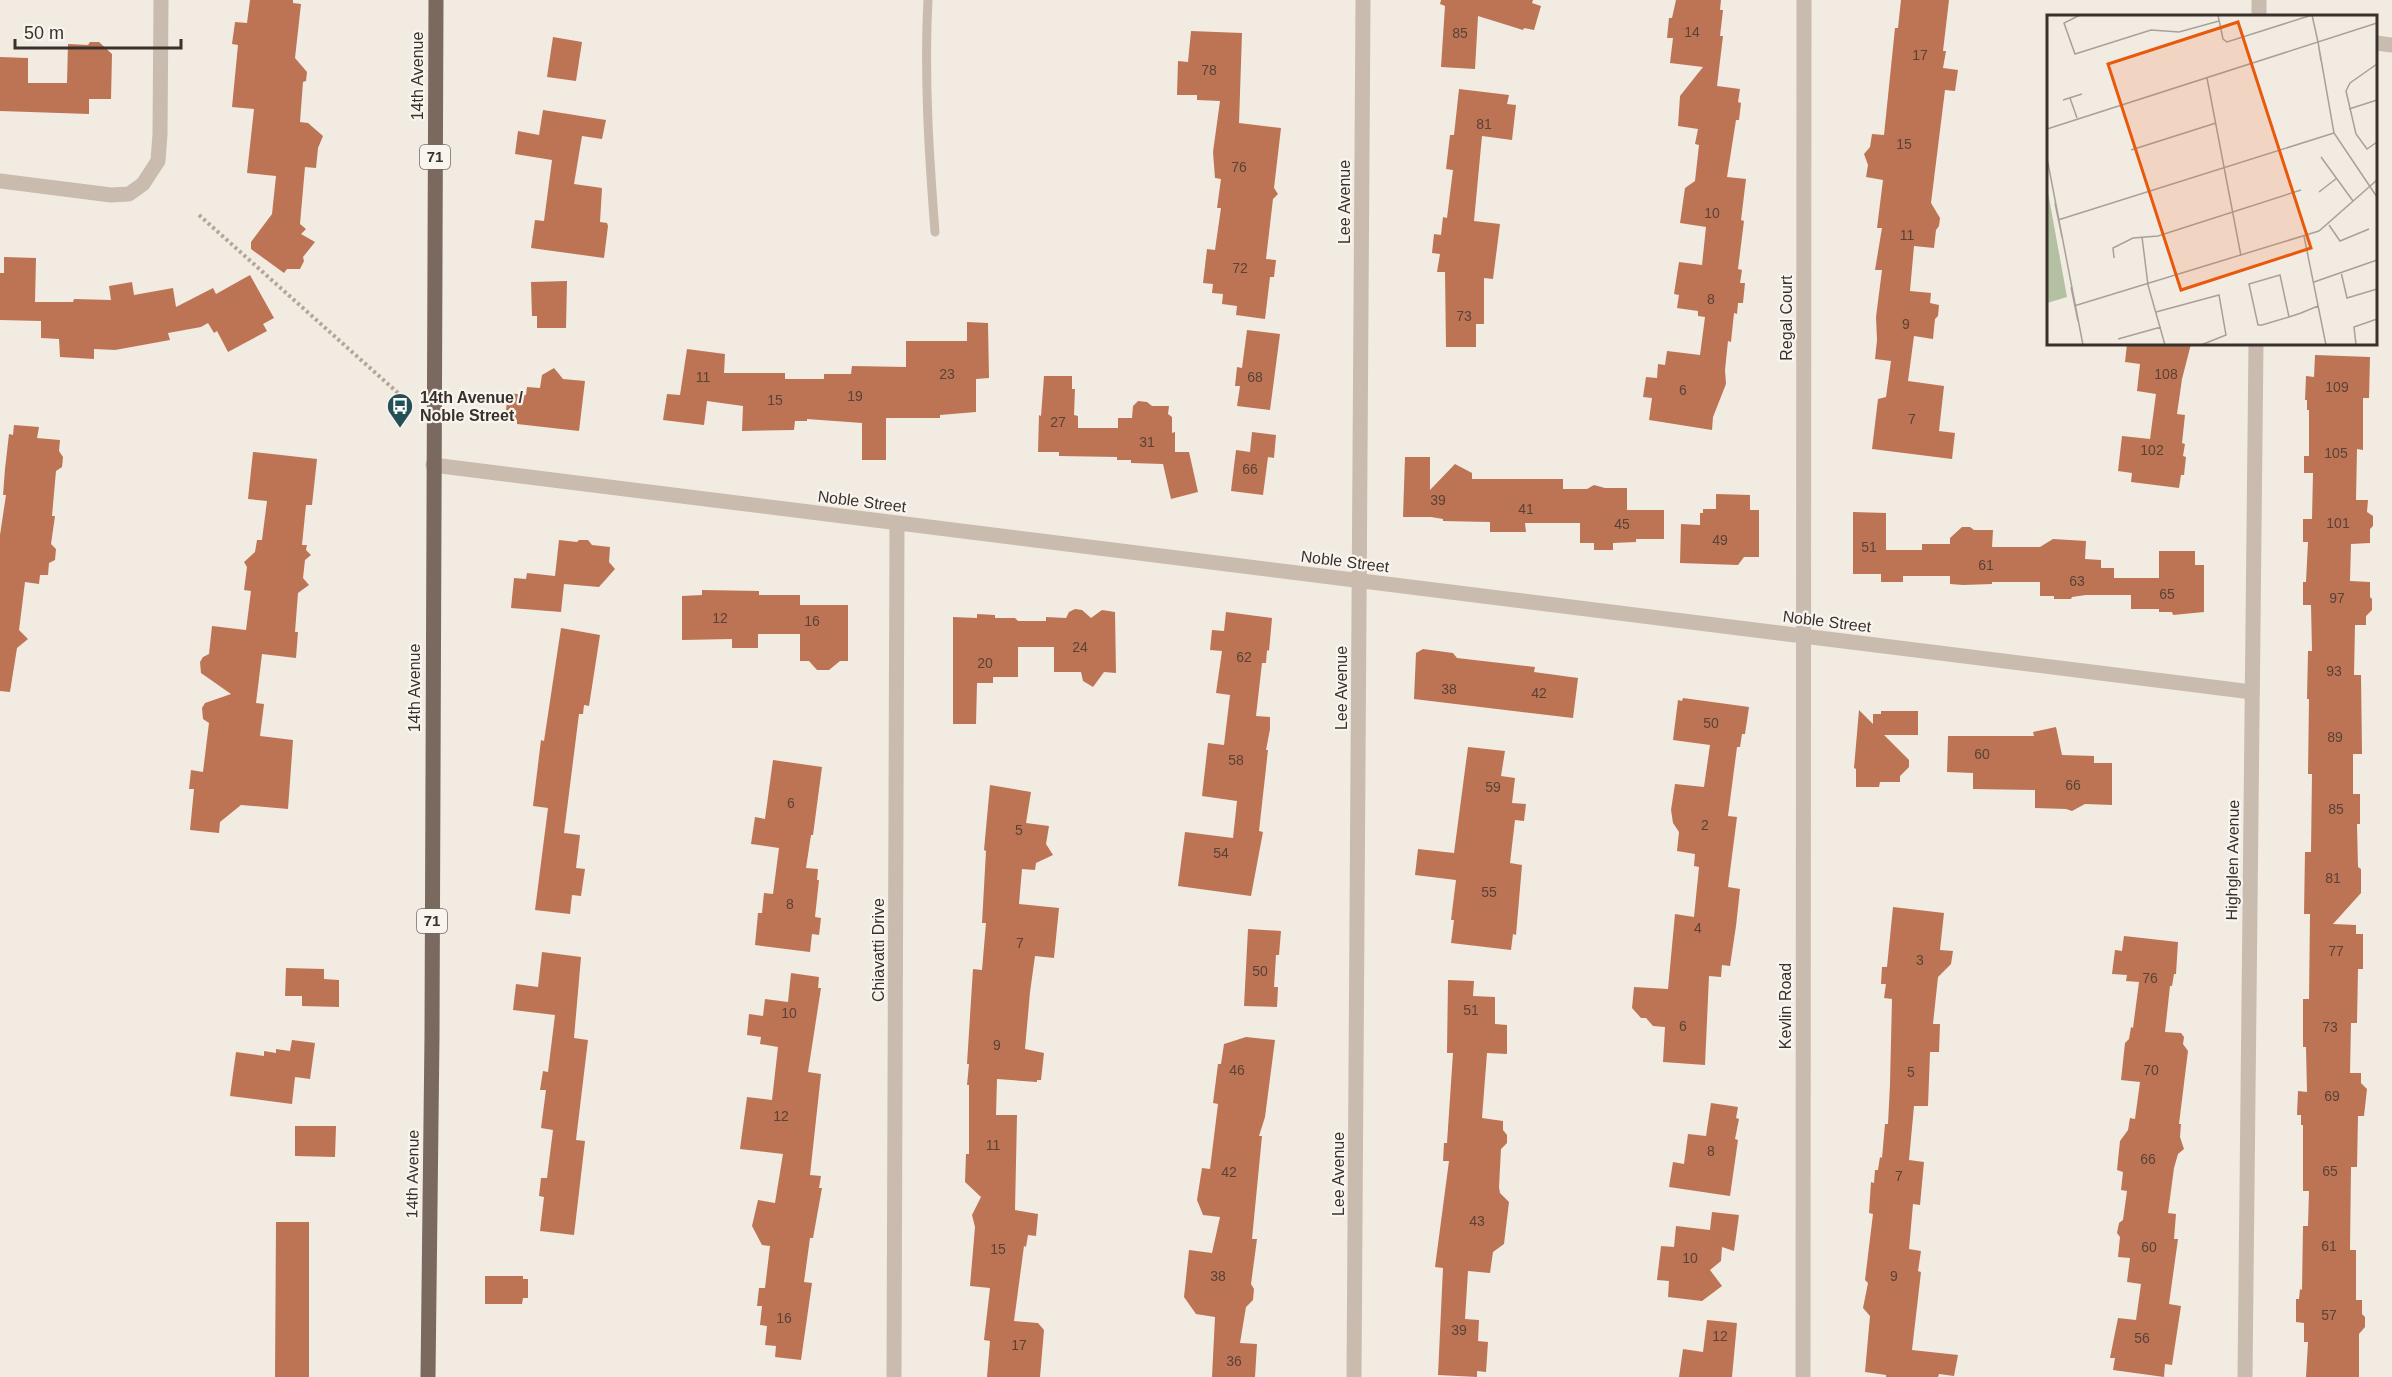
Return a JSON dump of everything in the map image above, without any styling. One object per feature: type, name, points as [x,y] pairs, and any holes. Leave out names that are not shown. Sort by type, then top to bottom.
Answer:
[{"type":"main road","name":"14th Avenue","points":[[428,1377],[432,1024],[436,0]]},
{"type":"street","points":[[0,181],[111,195],[129,194],[143,184],[158,161],[161,0]]},
{"type":"street","name":"Lee Avenue","points":[[1354,1377],[1363,0]]},
{"type":"street","name":"Regal Court","points":[[1804,0],[1804,636]]},
{"type":"street","points":[[2377,43],[2392,45]]},
{"type":"street","name":"Highglen Avenue","points":[[2245,1377],[2256,345]]},
{"type":"street","name":"Noble Street","points":[[433,465],[2252,692]]},
{"type":"street","name":"Chiavatti Drive","points":[[894,1377],[897,523]]},
{"type":"street","name":"Kevlin Road","points":[[1803,1377],[1804,636]]},
{"type":"lane","points":[[928,0],[926,28],[935,232]]},
{"type":"path","points":[[199,215],[398,393]]},
{"type":"building","points":[[250,0],[293,0],[293,3],[301,4],[295,58],[307,72],[306,81],[303,82],[300,122],[308,123],[323,136],[318,148],[316,168],[305,167],[300,224],[306,229],[301,234],[315,242],[303,257],[304,261],[300,269],[287,269],[284,273],[251,249],[251,242],[272,214],[276,176],[247,173],[254,109],[232,107],[238,45],[232,44],[235,22],[247,23]]},
{"type":"building","points":[[1441,0],[1533,0],[1532,3],[1541,6],[1534,30],[1524,28],[1523,30],[1478,16],[1475,69],[1441,67],[1445,6],[1440,4]]},
{"type":"building","points":[[1676,0],[1721,0],[1720,10],[1723,10],[1720,36],[1723,36],[1717,86],[1740,89],[1739,120],[1736,120],[1727,177],[1746,179],[1738,269],[1742,270],[1740,283],[1745,283],[1743,303],[1738,303],[1737,314],[1734,313],[1731,342],[1728,341],[1726,384],[1713,417],[1712,430],[1649,420],[1652,398],[1643,397],[1646,377],[1657,378],[1658,364],[1665,365],[1667,351],[1700,355],[1705,317],[1698,316],[1698,311],[1677,308],[1679,295],[1674,294],[1679,262],[1702,265],[1706,227],[1680,223],[1685,188],[1695,181],[1699,145],[1695,144],[1698,129],[1678,126],[1680,96],[1703,67],[1670,63],[1673,38],[1667,38],[1669,18],[1672,18]]},
{"type":"building","points":[[1901,0],[1949,0],[1943,68],[1958,70],[1955,91],[1945,90],[1931,203],[1940,218],[1939,226],[1936,230],[1934,248],[1914,246],[1910,291],[1931,293],[1930,303],[1939,305],[1938,316],[1935,319],[1933,339],[1914,336],[1908,381],[1944,386],[1939,431],[1955,433],[1952,459],[1872,449],[1878,399],[1886,397],[1891,361],[1875,359],[1876,317],[1882,270],[1875,270],[1882,228],[1877,228],[1883,180],[1866,177],[1868,165],[1864,154],[1870,147],[1872,134],[1884,135],[1895,28],[1898,28]]},
{"type":"building","points":[[1191,31],[1242,33],[1239,123],[1281,128],[1274,188],[1278,194],[1273,199],[1266,259],[1276,260],[1274,277],[1270,277],[1265,319],[1236,315],[1237,306],[1222,304],[1223,294],[1212,293],[1213,284],[1203,283],[1207,249],[1215,250],[1221,208],[1217,208],[1221,179],[1215,178],[1213,152],[1220,101],[1197,100],[1197,95],[1177,95],[1178,61],[1188,62]]},
{"type":"building","points":[[553,37],[582,42],[576,81],[547,77]]},
{"type":"building","points":[[90,42],[99,42],[112,54],[111,99],[89,99],[89,114],[0,111],[0,57],[28,58],[28,83],[67,83],[68,44],[88,45]]},
{"type":"building","points":[[1459,89],[1509,95],[1507,104],[1516,105],[1512,140],[1482,136],[1474,221],[1500,224],[1493,279],[1484,278],[1484,324],[1476,324],[1476,347],[1446,347],[1445,272],[1437,272],[1440,254],[1432,253],[1434,234],[1441,235],[1443,217],[1447,218],[1453,170],[1446,169],[1450,135],[1454,135]]},
{"type":"building","points":[[543,110],[606,120],[602,139],[582,136],[574,184],[602,188],[600,222],[607,223],[608,226],[604,258],[531,248],[535,220],[544,221],[552,160],[515,154],[518,131],[539,135]]},
{"type":"building","points":[[4,257],[36,258],[35,302],[73,302],[74,299],[111,300],[109,286],[132,282],[134,295],[173,288],[176,307],[213,288],[216,294],[250,275],[274,318],[263,324],[267,331],[228,352],[217,331],[214,333],[208,323],[201,327],[168,333],[170,340],[115,350],[94,349],[94,359],[60,357],[59,339],[41,338],[41,321],[0,320],[0,273],[4,273]]},
{"type":"building","points":[[567,281],[566,328],[537,328],[537,316],[532,316],[531,282]]},
{"type":"building","points":[[967,322],[988,323],[989,378],[976,379],[976,412],[940,415],[940,418],[886,418],[886,460],[862,460],[862,423],[807,419],[807,421],[795,421],[794,430],[742,431],[743,406],[707,401],[704,425],[663,420],[667,394],[680,395],[687,349],[725,354],[724,373],[785,373],[785,379],[824,379],[824,374],[851,374],[852,366],[906,367],[906,341],[967,341]]},
{"type":"building","points":[[1247,330],[1280,334],[1270,410],[1237,406],[1240,386],[1235,386],[1237,367],[1242,368]]},
{"type":"building","points":[[2127,345],[2191,345],[2182,379],[2177,414],[2185,415],[2182,443],[2185,444],[2183,456],[2186,457],[2184,475],[2181,475],[2179,488],[2131,482],[2132,473],[2118,471],[2122,436],[2150,439],[2156,394],[2137,391],[2140,364],[2125,362]]},
{"type":"building","points":[[2315,355],[2370,357],[2369,398],[2363,398],[2363,450],[2357,449],[2356,500],[2368,500],[2367,512],[2373,516],[2373,526],[2370,529],[2370,543],[2351,544],[2350,581],[2370,582],[2372,599],[2372,610],[2366,616],[2366,625],[2355,625],[2354,675],[2361,675],[2362,754],[2353,754],[2353,794],[2360,794],[2360,824],[2357,824],[2361,893],[2333,924],[2356,925],[2356,934],[2363,934],[2363,969],[2358,969],[2357,1023],[2351,1023],[2350,1073],[2361,1073],[2361,1083],[2367,1089],[2364,1116],[2358,1116],[2357,1167],[2351,1167],[2350,1250],[2356,1250],[2356,1300],[2362,1300],[2362,1314],[2365,1317],[2365,1327],[2359,1334],[2359,1377],[2306,1377],[2308,1342],[2304,1342],[2304,1323],[2296,1322],[2296,1299],[2299,1299],[2300,1289],[2302,1290],[2303,1226],[2308,1226],[2309,1191],[2303,1191],[2303,1125],[2301,1125],[2301,1115],[2297,1115],[2298,1091],[2307,1092],[2306,1047],[2303,1047],[2303,999],[2309,999],[2310,914],[2304,914],[2305,852],[2311,852],[2312,774],[2308,774],[2309,699],[2307,699],[2308,651],[2312,651],[2311,605],[2303,605],[2303,582],[2306,582],[2308,542],[2303,542],[2303,519],[2312,519],[2313,473],[2304,473],[2304,456],[2309,456],[2309,410],[2307,410],[2307,400],[2305,400],[2306,376],[2314,377]]},
{"type":"building","points":[[554,368],[563,379],[585,381],[579,431],[517,424],[517,420],[505,419],[508,393],[526,395],[527,387],[540,388],[542,375]]},
{"type":"building","points":[[1044,376],[1072,376],[1072,389],[1075,389],[1074,415],[1078,416],[1078,428],[1118,428],[1118,418],[1132,418],[1133,406],[1138,401],[1147,402],[1152,406],[1169,406],[1168,414],[1172,417],[1172,433],[1175,432],[1175,452],[1189,452],[1198,492],[1171,499],[1163,464],[1131,463],[1131,460],[1117,460],[1117,457],[1059,456],[1059,452],[1038,452],[1039,415],[1041,416]]},
{"type":"building","points":[[14,425],[39,427],[37,438],[60,440],[59,451],[63,457],[62,467],[56,471],[52,516],[55,516],[51,544],[56,549],[55,560],[49,563],[48,575],[40,575],[39,584],[25,582],[19,630],[28,639],[17,648],[10,692],[0,691],[0,535],[6,495],[3,495],[9,434],[13,435]]},
{"type":"building","points":[[1252,432],[1276,435],[1274,458],[1268,457],[1263,495],[1231,491],[1236,450],[1250,452]]},
{"type":"building","points":[[253,452],[317,459],[312,505],[306,505],[302,545],[307,545],[306,550],[311,555],[305,560],[303,578],[309,585],[298,593],[296,658],[262,654],[256,703],[264,704],[260,736],[293,740],[288,809],[241,805],[220,822],[219,833],[190,830],[194,789],[189,789],[191,770],[203,772],[209,723],[203,719],[202,708],[205,703],[231,694],[201,673],[200,662],[209,654],[212,626],[246,630],[251,591],[244,590],[247,567],[244,562],[255,552],[257,540],[262,540],[267,501],[248,499]]},
{"type":"building","points":[[1405,457],[1430,457],[1430,490],[1455,464],[1472,473],[1472,479],[1563,479],[1563,489],[1587,489],[1594,485],[1605,488],[1627,488],[1627,510],[1664,510],[1664,539],[1636,539],[1636,542],[1613,543],[1613,550],[1594,550],[1594,543],[1580,543],[1580,523],[1525,523],[1526,532],[1490,532],[1490,522],[1403,517]]},
{"type":"building","points":[[1716,494],[1750,495],[1750,510],[1759,510],[1759,557],[1744,557],[1738,565],[1680,563],[1681,524],[1700,525],[1700,513],[1703,513],[1703,509],[1716,509]]},
{"type":"building","points":[[1853,512],[1886,513],[1886,550],[1922,550],[1922,544],[1950,544],[1950,538],[1962,527],[1970,527],[1974,530],[1993,530],[1992,547],[2040,547],[2053,539],[2086,541],[2085,559],[2101,560],[2101,568],[2114,568],[2114,578],[2159,578],[2159,551],[2195,551],[2195,565],[2204,565],[2204,612],[2173,615],[2172,612],[2159,612],[2159,609],[2131,609],[2131,595],[2086,595],[2071,599],[2054,599],[2054,596],[2040,596],[2040,582],[1992,582],[1992,584],[1963,585],[1950,584],[1950,576],[1903,576],[1903,582],[1881,582],[1881,574],[1853,574]]},
{"type":"building","points":[[559,540],[577,542],[588,540],[592,545],[610,547],[609,562],[615,569],[599,587],[564,584],[561,612],[511,608],[514,578],[526,579],[527,573],[555,576]]},
{"type":"building","points":[[702,590],[759,591],[759,595],[800,595],[800,605],[848,605],[848,661],[840,661],[829,670],[817,670],[809,661],[800,661],[800,634],[758,634],[758,648],[732,648],[732,639],[682,640],[682,596],[702,595]]},
{"type":"building","points":[[1075,609],[1082,610],[1091,618],[1102,610],[1115,612],[1116,673],[1104,672],[1093,687],[1083,681],[1081,672],[1054,672],[1054,647],[1018,647],[1018,677],[993,677],[993,683],[977,683],[976,724],[953,724],[953,617],[977,618],[977,614],[995,615],[995,618],[1015,618],[1018,621],[1046,621],[1046,617],[1066,618],[1069,612]]},
{"type":"building","points":[[1226,612],[1272,618],[1269,651],[1267,650],[1266,663],[1262,663],[1256,716],[1270,717],[1270,729],[1259,831],[1263,832],[1251,896],[1178,886],[1185,832],[1233,838],[1237,801],[1202,796],[1208,743],[1224,745],[1230,695],[1216,693],[1222,651],[1210,650],[1212,630],[1224,631]]},
{"type":"building","points":[[561,628],[600,635],[589,706],[584,705],[583,714],[579,714],[564,833],[580,835],[576,868],[585,869],[581,896],[572,895],[570,914],[535,910],[548,808],[533,806],[541,740],[544,741]]},
{"type":"building","points":[[1423,649],[1453,653],[1457,658],[1535,667],[1534,672],[1578,678],[1573,718],[1414,699],[1416,653]]},
{"type":"building","points":[[1683,698],[1749,707],[1745,734],[1742,734],[1740,747],[1737,747],[1728,816],[1737,817],[1728,887],[1740,889],[1736,926],[1730,966],[1722,965],[1721,977],[1709,976],[1705,1065],[1663,1062],[1665,1027],[1653,1026],[1632,1008],[1634,987],[1668,989],[1675,914],[1694,917],[1699,867],[1694,866],[1695,854],[1677,851],[1679,832],[1673,823],[1671,810],[1675,784],[1704,787],[1710,745],[1673,740],[1678,700],[1682,701]]},
{"type":"building","points":[[1859,710],[1873,724],[1873,714],[1881,714],[1881,711],[1918,711],[1918,735],[1884,735],[1909,760],[1909,767],[1900,776],[1900,782],[1880,782],[1879,787],[1856,787],[1856,769],[1854,768]]},
{"type":"building","points":[[2056,727],[2062,755],[2094,756],[2094,763],[2112,763],[2112,805],[2085,804],[2072,811],[2035,808],[2035,790],[1973,789],[1973,773],[1947,772],[1948,736],[2034,736],[2033,732]]},
{"type":"building","points":[[1468,747],[1505,751],[1501,776],[1515,778],[1512,803],[1526,804],[1524,821],[1515,820],[1510,863],[1522,865],[1516,935],[1513,934],[1511,950],[1451,943],[1454,920],[1451,920],[1456,880],[1415,875],[1418,849],[1454,853]]},
{"type":"building","points":[[773,760],[822,767],[806,868],[818,869],[815,917],[821,918],[819,935],[812,934],[810,952],[755,945],[758,913],[762,913],[764,893],[773,894],[779,848],[751,844],[755,817],[765,819]]},
{"type":"building","points":[[990,785],[1031,792],[1026,823],[1049,826],[1046,844],[1053,855],[1036,863],[1035,870],[1022,869],[1019,904],[1059,908],[1054,958],[1035,956],[1030,992],[1025,1049],[1044,1053],[1041,1080],[1037,1082],[997,1079],[996,1115],[1017,1115],[1015,1210],[1038,1214],[1036,1236],[1028,1235],[1026,1247],[1024,1246],[1014,1321],[1038,1323],[1044,1330],[1040,1377],[987,1377],[990,1341],[984,1340],[990,1288],[970,1286],[975,1227],[972,1215],[981,1197],[965,1182],[966,1154],[969,1154],[969,1085],[967,1085],[969,1064],[967,1064],[973,969],[982,970],[986,923],[982,923],[986,851],[984,850]]},
{"type":"building","points":[[1893,907],[1944,913],[1940,950],[1953,951],[1951,964],[1938,977],[1933,1024],[1940,1024],[1939,1052],[1930,1052],[1928,1106],[1914,1106],[1909,1160],[1924,1162],[1920,1205],[1913,1204],[1909,1249],[1921,1251],[1918,1271],[1921,1272],[1912,1350],[1958,1355],[1954,1376],[1939,1374],[1938,1377],[1886,1377],[1886,1375],[1865,1372],[1870,1316],[1863,1308],[1868,1283],[1865,1280],[1873,1214],[1869,1213],[1871,1182],[1874,1183],[1875,1170],[1878,1170],[1880,1157],[1882,1158],[1885,1124],[1888,1124],[1892,999],[1884,998],[1886,984],[1881,984],[1882,967],[1887,967]]},
{"type":"building","points":[[1248,929],[1281,931],[1279,955],[1276,955],[1274,987],[1278,987],[1277,1007],[1244,1006]]},
{"type":"building","points":[[2124,936],[2178,942],[2176,974],[2170,986],[2165,1032],[2181,1033],[2184,1037],[2183,1044],[2188,1051],[2179,1124],[2181,1124],[2180,1137],[2184,1149],[2178,1154],[2174,1168],[2168,1213],[2176,1214],[2174,1239],[2178,1239],[2169,1304],[2181,1306],[2172,1365],[2165,1364],[2164,1377],[2113,1370],[2115,1358],[2110,1358],[2118,1318],[2136,1320],[2141,1284],[2127,1282],[2130,1258],[2118,1257],[2120,1237],[2117,1233],[2119,1223],[2123,1220],[2127,1191],[2121,1190],[2123,1172],[2117,1170],[2120,1141],[2128,1130],[2130,1118],[2135,1119],[2140,1082],[2121,1080],[2125,1043],[2129,1039],[2131,1027],[2133,1028],[2139,982],[2126,981],[2127,975],[2112,974],[2115,950],[2122,951]]},
{"type":"building","points":[[542,952],[581,957],[574,1038],[588,1040],[576,1140],[585,1141],[574,1235],[540,1231],[544,1197],[539,1196],[541,1178],[547,1178],[553,1130],[541,1128],[546,1090],[540,1090],[543,1071],[548,1072],[555,1015],[513,1010],[516,984],[538,987]]},
{"type":"building","points":[[286,968],[324,969],[324,979],[339,980],[339,1007],[302,1006],[302,996],[285,996]]},
{"type":"building","points":[[791,973],[819,977],[818,988],[821,988],[808,1072],[821,1074],[810,1175],[821,1176],[819,1188],[822,1188],[813,1238],[810,1238],[804,1282],[812,1283],[801,1360],[775,1357],[776,1346],[765,1345],[767,1326],[760,1325],[762,1306],[757,1306],[759,1288],[765,1288],[770,1246],[762,1245],[752,1226],[758,1200],[775,1203],[783,1154],[740,1149],[747,1097],[772,1100],[778,1047],[760,1044],[761,1037],[747,1035],[749,1014],[763,1016],[765,999],[788,1002]]},
{"type":"building","points":[[1448,980],[1474,981],[1473,996],[1495,997],[1495,1024],[1507,1025],[1507,1054],[1487,1053],[1482,1118],[1503,1121],[1503,1130],[1507,1135],[1507,1143],[1501,1149],[1499,1187],[1500,1193],[1509,1202],[1504,1244],[1493,1252],[1490,1273],[1468,1271],[1465,1319],[1479,1320],[1478,1341],[1488,1342],[1486,1372],[1477,1371],[1477,1377],[1438,1375],[1443,1268],[1435,1267],[1449,1161],[1443,1161],[1444,1143],[1447,1143],[1453,1053],[1447,1053]]},
{"type":"building","points":[[1246,1037],[1275,1040],[1265,1117],[1259,1136],[1262,1136],[1252,1239],[1257,1239],[1251,1284],[1254,1289],[1253,1300],[1246,1307],[1240,1343],[1257,1344],[1255,1377],[1212,1377],[1215,1317],[1196,1314],[1184,1297],[1189,1250],[1212,1253],[1220,1217],[1203,1215],[1197,1200],[1202,1168],[1210,1169],[1218,1104],[1213,1103],[1218,1064],[1221,1064],[1224,1044]]},
{"type":"building","points":[[292,1040],[315,1043],[310,1079],[295,1077],[292,1104],[230,1096],[236,1052],[264,1056],[264,1051],[276,1053],[276,1049],[290,1051]]},
{"type":"building","points":[[1711,1103],[1738,1107],[1736,1118],[1739,1119],[1735,1139],[1738,1140],[1730,1196],[1669,1187],[1673,1162],[1684,1164],[1688,1134],[1706,1136]]},
{"type":"building","points":[[295,1126],[336,1126],[335,1157],[295,1156]]},
{"type":"building","points":[[1712,1212],[1739,1215],[1734,1251],[1722,1247],[1721,1261],[1710,1270],[1722,1286],[1702,1301],[1668,1297],[1669,1281],[1657,1280],[1661,1246],[1674,1247],[1676,1226],[1710,1230]]},
{"type":"building","points":[[276,1222],[309,1222],[309,1377],[275,1377]]},
{"type":"building","points":[[485,1276],[523,1276],[523,1279],[528,1279],[528,1298],[523,1298],[522,1304],[485,1304]]},
{"type":"building","points":[[1707,1320],[1737,1323],[1732,1377],[1679,1377],[1683,1349],[1703,1352]]},
{"type":"place","name":"14th Avenue / Noble Street","points":[[400,429]]}]
